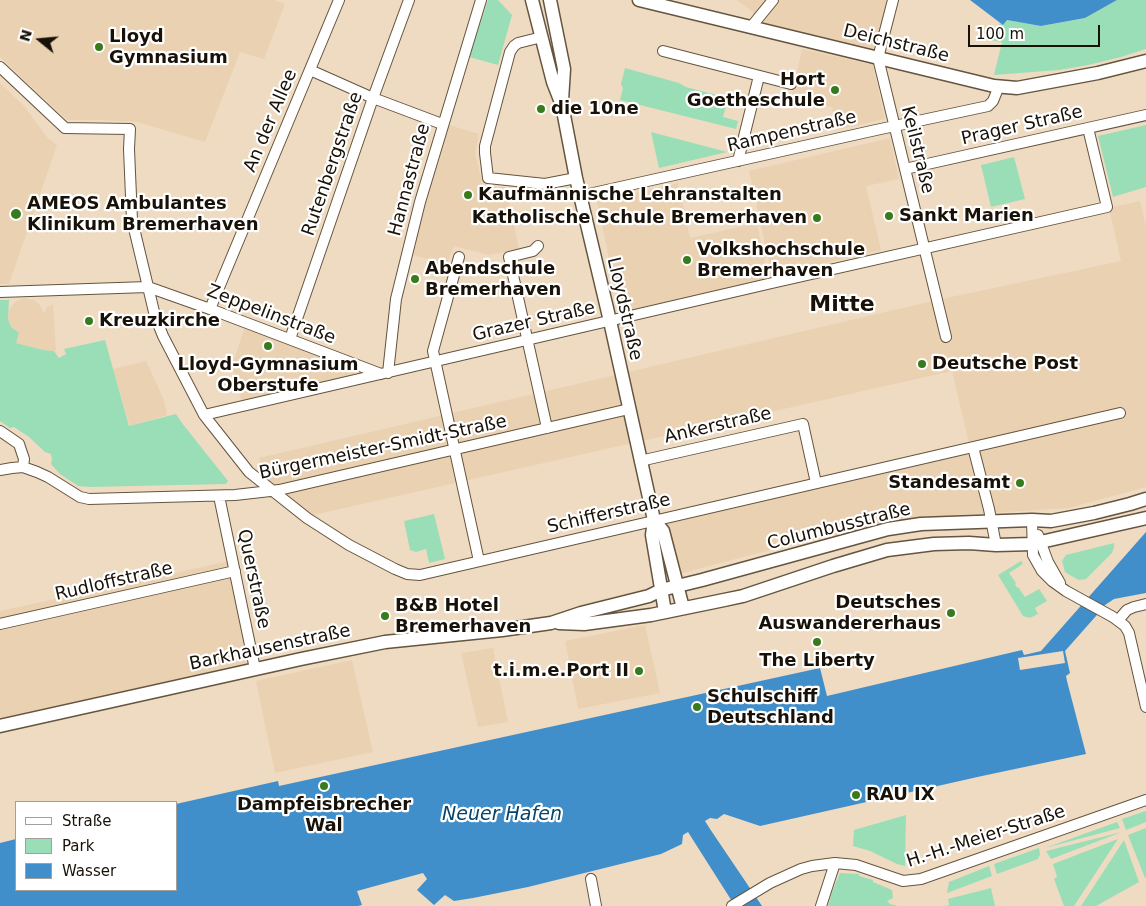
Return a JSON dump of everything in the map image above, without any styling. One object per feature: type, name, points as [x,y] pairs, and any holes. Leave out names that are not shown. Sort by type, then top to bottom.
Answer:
[{"type":"main road","name":"Lloydstraße","points":[[532,0],[553,82],[562,105],[576,178],[654,520],[652,535],[665,612]]},
{"type":"main road","name":"Lloydstraße","points":[[550,0],[564,69],[562,105]]},
{"type":"main road","name":"Deichstraße","points":[[639,0],[999,86],[1017,88],[1098,73],[1146,61]]},
{"type":"main road","name":"Columbusstraße","points":[[661,590],[888,529],[921,524],[1051,521],[1146,499]]},
{"type":"main road","name":"Columbusstraße","points":[[665,612],[743,596],[806,574],[887,550],[934,544],[969,543],[996,545],[1037,543],[1146,518]]},
{"type":"main road","name":"Lloydstraße","points":[[654,520],[663,531],[683,608]]},
{"type":"main road","name":"Barkhausenstraße","points":[[551,623],[581,613],[649,596],[661,590]]},
{"type":"main road","name":"Barkhausenstraße","points":[[0,726],[385,642],[551,623],[584,624],[665,612]]},
{"type":"street","name":"An der Allee","points":[[210,309],[339,0]]},
{"type":"street","name":"Rutenbergstraße","points":[[290,339],[373,98],[409,0]]},
{"type":"street","name":"Hannastraße","points":[[385,374],[396,299],[420,202],[481,0]]},
{"type":"street","points":[[751,27],[773,0]]},
{"type":"street","points":[[878,58],[893,0]]},
{"type":"street","points":[[542,37],[518,43],[510,52],[486,146],[488,178],[545,184],[576,178]]},
{"type":"street","points":[[663,51],[791,84]]},
{"type":"street","name":"Keilstraße","points":[[878,58],[946,337]]},
{"type":"street","name":"Schifferstraße","points":[[0,67],[65,128],[130,129],[132,220],[155,316],[163,336],[204,415],[249,472],[272,491],[307,518],[340,539],[407,574],[420,575],[1120,413]]},
{"type":"street","points":[[310,70],[373,98],[442,124]]},
{"type":"street","points":[[738,161],[759,76]]},
{"type":"street","name":"Rampenstraße","points":[[580,196],[988,106],[993,101],[999,86]]},
{"type":"street","name":"Prager Straße","points":[[905,169],[1146,115]]},
{"type":"street","name":"Grazer Straße","points":[[204,415],[1107,207],[1088,128]]},
{"type":"street","points":[[538,246],[533,251],[509,256],[546,428]]},
{"type":"street","points":[[459,257],[433,351],[479,561]]},
{"type":"street","points":[[0,292],[148,287]]},
{"type":"street","name":"Zeppelinstraße","points":[[148,287],[385,374]]},
{"type":"street","name":"Bürgermeister-Smidt-Straße","points":[[0,470],[23,467],[48,477],[69,491],[84,498],[219,496],[272,491],[629,409]]},
{"type":"street","name":"Ankerstraße","points":[[640,460],[803,424],[816,483]]},
{"type":"street","points":[[0,431],[19,444],[24,459],[23,467]]},
{"type":"street","points":[[973,447],[996,545]]},
{"type":"street","name":"Querstraße","points":[[219,496],[255,669]]},
{"type":"street","points":[[1032,520],[1037,543],[1033,555],[1042,570],[1052,581],[1066,591],[1125,626],[1129,633],[1146,707]]},
{"type":"street","name":"Rudloffstraße","points":[[0,624],[234,571]]},
{"type":"street","points":[[1119,621],[1127,610],[1146,604]]},
{"type":"street","name":"H.-H.-Meier-Straße","points":[[733,905],[770,883],[812,866],[835,864],[856,866],[903,881],[921,879],[1146,800]]},
{"type":"street","points":[[821,906],[835,864]]},
{"type":"street","points":[[591,879],[596,906]]},
{"type":"shaded area","points":[[0,0],[274,0],[285,4],[264,59],[240,52],[205,142],[137,122],[67,120],[0,57]]},
{"type":"shaded area","points":[[737,0],[898,0],[884,54],[754,25],[753,12]]},
{"type":"shaded area","name":"Hort Goetheschule","points":[[802,49],[873,65],[885,119],[836,130],[832,107],[791,98]]},
{"type":"shaded area","name":"AMEOS Ambulantes Klinikum Bremerhaven","points":[[0,83],[24,106],[47,137],[57,145],[9,284],[0,284]]},
{"type":"shaded area","name":"Kaufmännische Lehranstalten","points":[[449,125],[479,134],[475,153],[483,187],[506,187],[519,249],[489,255],[454,246],[447,264],[413,255],[418,229]]},
{"type":"shaded area","name":"Katholische Schule Bremerhaven","points":[[890,138],[899,179],[866,186],[881,250],[772,275],[749,171]]},
{"type":"shaded area","name":"Volkshochschule Bremerhaven","points":[[678,183],[690,238],[757,223],[769,281],[621,314],[597,202]]},
{"type":"shaded area","points":[[1140,201],[1146,226],[1146,487],[1069,508],[924,517],[887,524],[770,550],[656,580],[646,529],[971,452],[952,371],[309,516],[266,483],[259,458],[937,300],[1121,261],[1109,208]]},
{"type":"shaded area","points":[[24,298],[34,300],[40,305],[43,312],[53,304],[56,351],[43,350],[16,343],[8,319],[9,310],[15,302]]},
{"type":"shaded area","name":"Lloyd-Gymnasium Oberstufe","points":[[245,326],[373,374],[242,403],[232,366]]},
{"type":"shaded area","points":[[146,361],[164,400],[167,415],[130,426],[113,369]]},
{"type":"shaded area","points":[[234,560],[256,665],[0,721],[0,611]]},
{"type":"shaded area","points":[[645,625],[660,693],[578,709],[565,641]]},
{"type":"shaded area","points":[[493,648],[508,722],[478,727],[461,653]]},
{"type":"shaded area","points":[[352,660],[373,752],[275,773],[256,681]]},
{"type":"green space","points":[[488,0],[498,0],[512,15],[498,65],[469,57]]},
{"type":"green space","points":[[1117,0],[1146,0],[1146,49],[1088,65],[1059,70],[994,75],[1002,42],[989,40],[1000,23],[1003,25],[1006,20],[1042,26],[1085,18]]},
{"type":"green space","points":[[625,68],[728,98],[723,117],[738,121],[736,129],[620,100]]},
{"type":"green space","points":[[1146,125],[1146,187],[1113,197],[1098,136]]},
{"type":"green space","points":[[651,132],[727,152],[659,168]]},
{"type":"green space","points":[[1014,157],[1025,199],[991,207],[981,165]]},
{"type":"green space","points":[[0,300],[9,300],[8,319],[11,327],[19,333],[16,343],[54,351],[59,358],[66,354],[64,349],[105,340],[129,426],[176,414],[228,481],[226,484],[90,487],[78,486],[60,474],[51,464],[51,454],[45,452],[29,437],[14,427],[10,428],[0,421]]},
{"type":"green space","points":[[434,514],[445,559],[429,563],[426,549],[416,552],[410,550],[404,521]]},
{"type":"green space","points":[[1114,543],[1112,553],[1086,579],[1079,580],[1065,572],[1062,561],[1066,555]]},
{"type":"green space","points":[[1021,561],[1023,564],[1009,573],[1017,588],[1025,597],[1039,589],[1047,601],[1035,608],[1038,614],[1030,618],[1023,616],[998,575]]},
{"type":"green space","points":[[1146,811],[1146,822],[1126,830],[1122,819]]},
{"type":"green space","points":[[906,815],[905,866],[853,846],[854,830]]},
{"type":"green space","points":[[1117,822],[1120,828],[1045,848]]},
{"type":"green space","points":[[1146,828],[1146,878],[1145,878],[1128,835]]},
{"type":"green space","points":[[1122,832],[1051,859],[1046,851]]},
{"type":"green space","points":[[1118,839],[1074,906],[1064,906],[1054,879],[1057,877],[1053,864]]},
{"type":"green space","points":[[1124,840],[1139,882],[1096,906],[1081,906]]},
{"type":"green space","points":[[1039,848],[1040,854],[1038,859],[997,874],[994,864]]},
{"type":"green space","points":[[989,866],[992,876],[947,893],[949,882]]},
{"type":"green space","points":[[840,873],[859,874],[859,876],[873,880],[873,882],[892,890],[893,898],[887,901],[898,906],[828,906]]},
{"type":"green space","points":[[991,888],[995,906],[946,906],[949,905],[948,899]]},
{"type":"water","points":[[970,0],[1117,0],[1085,18],[1041,26],[1007,20],[1003,25]]},
{"type":"water","name":"Neuer Hafen","points":[[1146,532],[1146,593],[1114,599],[1105,605],[1065,651],[1070,673],[1066,676],[1067,681],[1086,754],[760,826],[724,814],[717,819],[710,818],[705,821],[762,906],[735,906],[688,832],[683,835],[682,844],[661,854],[528,887],[473,898],[454,901],[445,895],[434,905],[417,890],[427,879],[423,873],[357,891],[362,905],[358,906],[0,906],[0,843],[15,839],[15,891],[178,891],[178,804],[278,781],[279,786],[820,668],[827,696],[1022,650],[1024,655],[1041,651]]},
{"type":"pier","points":[[1063,651],[1065,663],[1020,670],[1018,658]]},
{"type":"place","name":"Lloyd Gymnasium","points":[[99,47]]},
{"type":"place","name":"Hort Goetheschule","points":[[835,90]]},
{"type":"place","name":"die 10ne","points":[[541,109]]},
{"type":"place","name":"Kaufmännische Lehranstalten","points":[[468,195]]},
{"type":"place","name":"AMEOS Ambulantes Klinikum Bremerhaven","points":[[16,214]]},
{"type":"place","name":"Sankt Marien","points":[[889,216]]},
{"type":"place","name":"Katholische Schule Bremerhaven","points":[[817,218]]},
{"type":"place","name":"Volkshochschule Bremerhaven","points":[[687,260]]},
{"type":"place","name":"Abendschule Bremerhaven","points":[[415,279]]},
{"type":"place","name":"Kreuzkirche","points":[[89,321]]},
{"type":"place","name":"Lloyd-Gymnasium Oberstufe","points":[[268,346]]},
{"type":"place","name":"Deutsche Post","points":[[922,364]]},
{"type":"place","name":"Standesamt","points":[[1020,483]]},
{"type":"place","name":"Deutsches Auswandererhaus","points":[[951,613]]},
{"type":"place","name":"B&B Hotel Bremerhaven","points":[[385,616]]},
{"type":"place","name":"The Liberty","points":[[817,642]]},
{"type":"place","name":"t.i.m.e.Port II","points":[[639,671]]},
{"type":"place","name":"Schulschiff Deutschland","points":[[697,707]]},
{"type":"place","name":"Dampfeisbrecher Wal","points":[[324,786]]},
{"type":"place","name":"RAU IX","points":[[856,795]]},
{"type":"district","name":"Mitte","points":[[842,305]]}]
